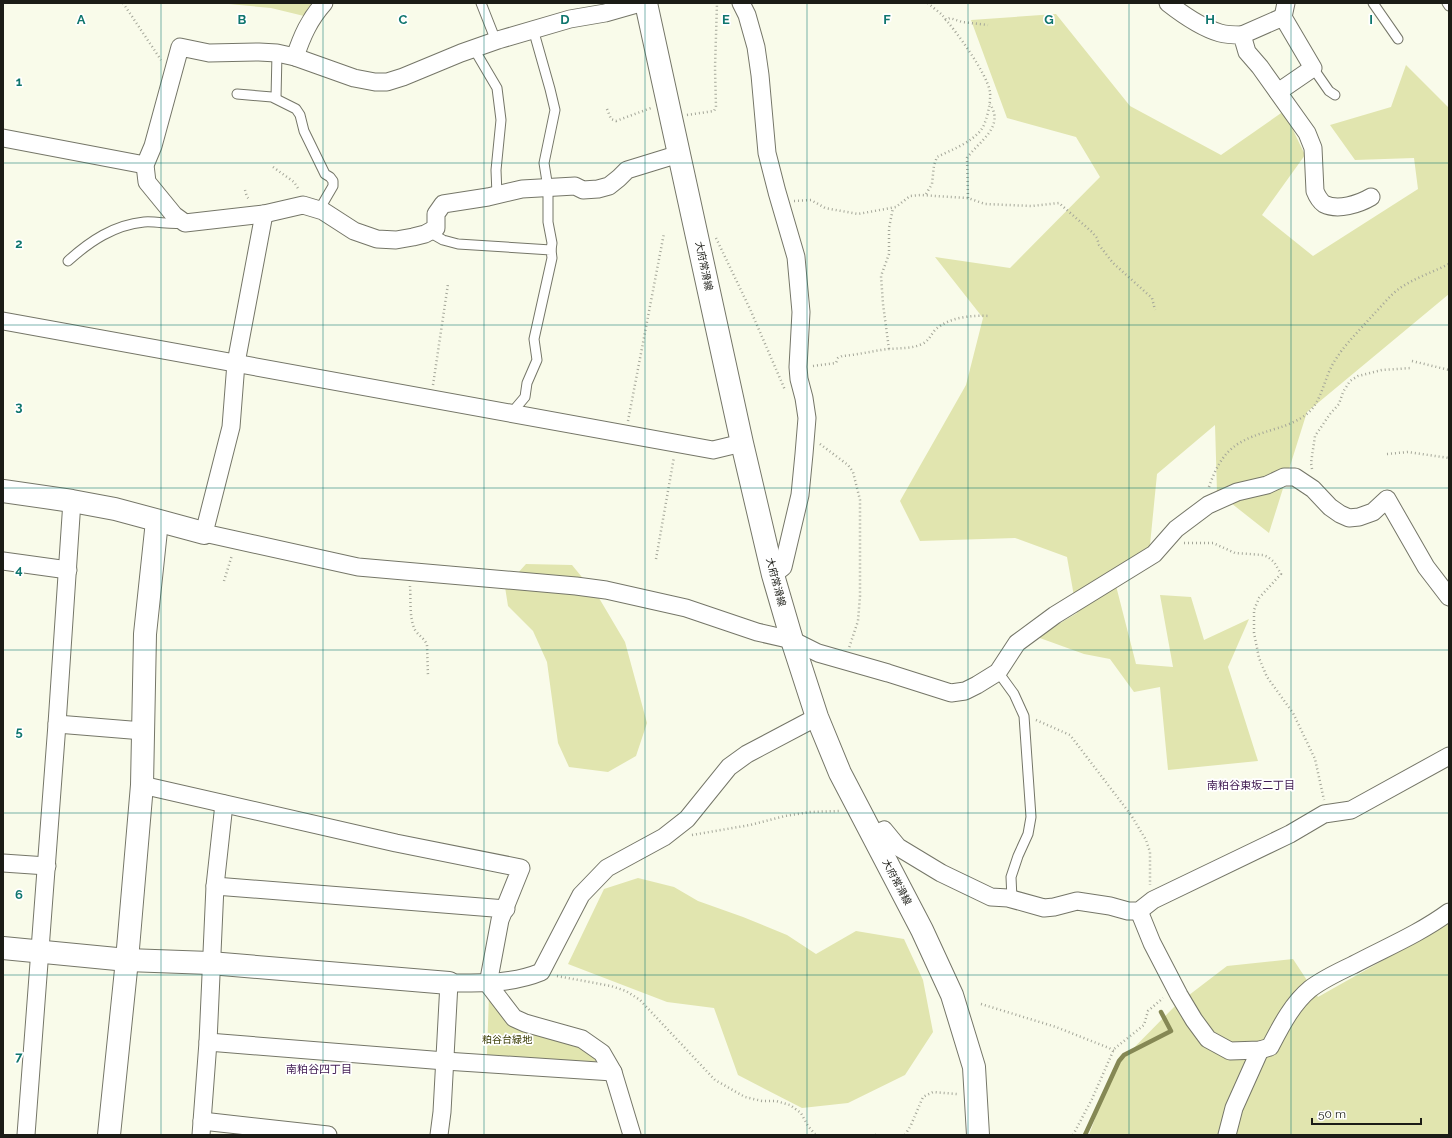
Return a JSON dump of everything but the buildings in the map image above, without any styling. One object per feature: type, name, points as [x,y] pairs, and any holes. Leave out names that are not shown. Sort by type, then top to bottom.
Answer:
[{"type":"street","points":[[294,57],[303,34],[314,15],[324,3]]},
{"type":"street","points":[[640,3],[605,13],[570,19],[496,41],[474,48],[403,78],[387,82],[375,82],[354,78],[294,57],[276,53],[209,53],[180,47],[153,146],[145,165],[147,182],[174,214],[185,223],[311,208],[323,211],[354,231],[377,238],[396,240],[413,238],[436,228],[436,214],[443,204],[497,195],[522,189],[575,186],[583,190],[598,189],[609,186],[627,170],[679,154]]},
{"type":"street","name":"大府常滑線","points":[[646,3],[742,443],[773,575],[792,640],[817,717],[840,773],[922,930],[952,996],[974,1067],[978,1135]]},
{"type":"street","points":[[741,3],[747,15],[756,47],[767,153],[796,256],[801,312],[798,367],[807,418],[800,495],[783,568],[773,575]]},
{"type":"street","points":[[1168,3],[1179,11],[1221,34],[1242,35],[1285,10],[1313,68],[1278,92]]},
{"type":"street","points":[[1242,35],[1247,52],[1260,67],[1298,119],[1310,140],[1313,148],[1315,191],[1318,197],[1325,204],[1338,207],[1363,201],[1370,197]]},
{"type":"street","points":[[3,138],[145,165]]},
{"type":"street","points":[[204,534],[231,427],[236,363],[264,214]]},
{"type":"street","points":[[3,321],[713,450],[742,443]]},
{"type":"street","points":[[3,491],[115,509],[204,534],[358,567],[569,585],[606,590],[686,608],[757,632],[792,640],[818,654],[888,673],[951,693],[965,691],[978,685],[998,672],[1017,642],[1055,615],[1154,554],[1176,529],[1208,505],[1237,492],[1267,485],[1284,477],[1295,477],[1311,488],[1330,507],[1349,518],[1360,517],[1373,512],[1387,499],[1426,566],[1449,597]]},
{"type":"street","points":[[26,1135],[47,866],[72,501]]},
{"type":"street","points":[[109,1135],[127,960],[142,785],[145,634],[158,521]]},
{"type":"street","points":[[3,561],[68,570]]},
{"type":"street","points":[[3,948],[127,960],[210,963],[449,983],[488,984],[529,977],[541,972],[581,895],[607,868],[670,833],[687,819],[729,767],[747,754],[817,717]]},
{"type":"street","points":[[57,724],[143,731]]},
{"type":"street","points":[[872,835],[884,830],[898,847],[941,873],[991,897],[1012,899],[1044,908],[1077,901],[1110,906],[1128,911],[1138,911],[1153,900],[1290,834],[1324,814],[1351,810],[1449,756]]},
{"type":"street","points":[[142,785],[396,843],[521,868],[506,909],[500,920],[488,984],[514,1018],[525,1023],[582,1039],[602,1053],[614,1072],[632,1135]]},
{"type":"street","points":[[224,804],[215,886],[210,963],[208,1042],[202,1128],[328,1135]]},
{"type":"street","points":[[3,863],[47,866]]},
{"type":"street","points":[[215,886],[506,909]]},
{"type":"street","points":[[1138,911],[1152,943],[1194,1020],[1208,1040],[1230,1051],[1260,1050],[1270,1047],[1281,1026],[1295,1006],[1310,990],[1329,977],[1423,930],[1449,912]]},
{"type":"street","points":[[439,1135],[442,1112],[449,983]]},
{"type":"street","points":[[208,1042],[445,1061],[614,1072]]},
{"type":"street","points":[[1227,1135],[1234,1108],[1260,1050]]},
{"type":"lane","points":[[481,3],[496,41]]},
{"type":"lane","points":[[1373,3],[1398,39]]},
{"type":"lane","points":[[514,415],[514,410],[525,397],[527,383],[537,360],[534,338],[552,258],[552,243],[548,222],[548,188],[544,163],[554,110],[550,89],[533,30]]},
{"type":"lane","points":[[474,48],[497,88],[501,120],[496,170],[497,195]]},
{"type":"lane","points":[[276,53],[276,98]]},
{"type":"lane","points":[[1313,68],[1329,91],[1335,95]]},
{"type":"lane","points":[[237,94],[272,97],[296,108],[300,115],[304,131],[324,174],[330,176],[333,181],[333,186],[311,208]]},
{"type":"lane","points":[[68,261],[99,236],[122,227],[145,222],[175,224],[185,223]]},
{"type":"lane","points":[[429,232],[443,240],[458,244],[551,250]]},
{"type":"lane","points":[[998,672],[1014,694],[1024,716],[1030,817],[1028,834],[1018,856],[1012,877],[1012,899]]},
{"type":"path","points":[[123,3],[162,62]]},
{"type":"path","points":[[607,109],[611,119],[616,121],[669,109],[708,113],[714,111],[716,107],[715,68],[717,3]]},
{"type":"path","points":[[926,195],[932,184],[934,165],[937,157],[974,137],[982,129],[990,104],[990,91],[984,75],[969,51],[945,20],[928,3]]},
{"type":"path","points":[[945,20],[950,18],[962,22],[988,24]]},
{"type":"path","points":[[968,198],[967,158],[993,129],[995,118],[994,109],[990,104]]},
{"type":"path","points":[[274,167],[294,182],[311,208]]},
{"type":"path","points":[[780,202],[811,200],[825,208],[858,214],[893,208],[910,196],[926,195],[968,198],[985,204],[1032,206],[1059,203],[1092,232],[1097,238],[1098,246],[1113,264],[1152,298],[1155,310]]},
{"type":"path","points":[[889,349],[881,276],[889,254],[889,228],[893,208]]},
{"type":"path","points":[[626,434],[664,233]]},
{"type":"path","points":[[1213,503],[1208,492],[1209,486],[1214,473],[1225,454],[1248,437],[1285,426],[1309,413],[1318,399],[1333,364],[1345,346],[1386,301],[1399,289],[1449,264]]},
{"type":"path","points":[[431,398],[448,284]]},
{"type":"path","points":[[798,367],[836,363],[838,358],[842,356],[889,349],[912,348],[927,341],[936,329],[942,325],[974,315],[989,316]]},
{"type":"path","points":[[1412,361],[1449,370]]},
{"type":"path","points":[[1311,488],[1311,463],[1315,436],[1339,404],[1343,392],[1350,381],[1358,376],[1382,370],[1411,368]]},
{"type":"path","points":[[656,559],[676,443]]},
{"type":"path","points":[[1387,454],[1408,452],[1449,458]]},
{"type":"path","points":[[224,581],[237,541]]},
{"type":"path","points":[[1165,542],[1213,544],[1235,553],[1263,555],[1274,562],[1281,574],[1259,598],[1254,610],[1254,633],[1259,658],[1267,677],[1293,713],[1315,759],[1322,794],[1329,814]]},
{"type":"path","points":[[408,572],[412,622],[415,630],[425,640],[427,645],[428,676]]},
{"type":"path","points":[[1024,716],[1070,735],[1132,815],[1146,840],[1150,852],[1150,890],[1153,900]]},
{"type":"path","points":[[670,833],[689,836],[750,825],[785,816],[810,812],[846,811],[858,807]]},
{"type":"path","points":[[541,972],[611,986],[626,991],[640,1000],[715,1080],[745,1097],[790,1105],[801,1113],[808,1126],[815,1134],[818,1135]]},
{"type":"path","points":[[1073,1135],[1092,1100],[1114,1051],[1144,1025],[1148,1011],[1160,1002],[1170,989],[1173,982]]},
{"type":"path","points":[[982,1004],[1056,1027],[1114,1051]]},
{"type":"path","points":[[905,1135],[923,1097],[933,1092],[976,1096]]},
{"type":"green space","points":[[218,3],[319,3],[304,16],[271,8]]},
{"type":"green space","points":[[1056,14],[1130,106],[1221,155],[1284,111],[1305,155],[1262,215],[1313,256],[1418,189],[1414,158],[1355,160],[1330,125],[1391,107],[1406,65],[1449,108],[1449,294],[1307,412],[1269,533],[1217,492],[1215,425],[1157,474],[1149,555],[1113,574],[1136,664],[1173,667],[1160,595],[1191,597],[1204,640],[1249,619],[1228,667],[1258,761],[1168,770],[1160,687],[1134,692],[1110,659],[1084,654],[1037,637],[1077,613],[1067,557],[1015,538],[920,541],[900,501],[966,385],[983,318],[935,257],[1010,268],[1100,177],[1076,137],[1007,118],[971,20]]},
{"type":"green space","points":[[526,564],[572,565],[599,598],[625,642],[647,723],[636,756],[608,772],[569,767],[558,743],[547,662],[533,631],[508,606],[505,587]]},
{"type":"green space","points":[[638,878],[674,887],[698,901],[787,935],[816,954],[856,931],[904,939],[923,980],[933,1032],[905,1075],[848,1103],[802,1108],[738,1075],[714,1008],[667,1002],[568,964],[604,889]]},
{"type":"green space","points":[[1449,921],[1449,1135],[1089,1135],[1113,1069],[1176,1005],[1227,966],[1293,959],[1318,997],[1442,927]]},
{"type":"green space","name":"粕谷台緑地","points":[[489,992],[496,1004],[577,1045],[595,1058],[596,1063],[487,1055]]},
{"type":"waterway","points":[[1085,1135],[1119,1061],[1124,1055],[1171,1031],[1161,1012]]},
{"type":"district","name":"南粕谷東坂二丁目","points":[[1251,785]]},
{"type":"district","name":"南粕谷四丁目","points":[[319,1069]]}]
